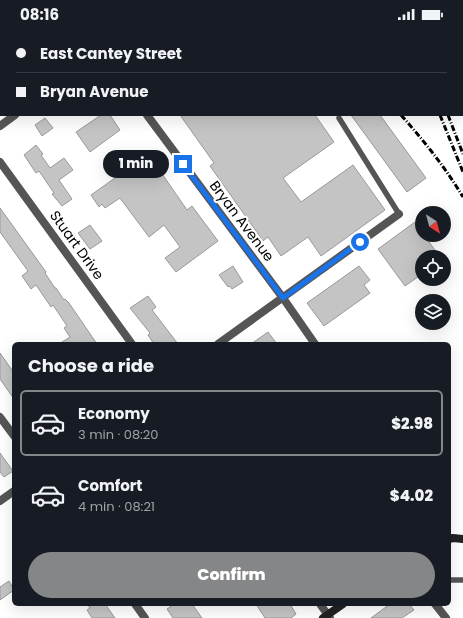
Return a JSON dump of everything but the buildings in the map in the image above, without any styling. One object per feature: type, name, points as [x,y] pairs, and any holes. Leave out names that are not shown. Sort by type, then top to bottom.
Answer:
[{"type":"street","points":[[0,126],[14,116]]},
{"type":"street","name":"Bryan Avenue","points":[[148,116],[283,298],[314,342]]},
{"type":"street","name":"Stuart Drive","points":[[0,162],[131,342]]},
{"type":"street","points":[[221,342],[399,214]]},
{"type":"street","points":[[0,416],[12,433]]},
{"type":"street","points":[[0,501],[12,492]]},
{"type":"street","points":[[451,537],[463,539]]},
{"type":"street","points":[[136,606],[145,618]]},
{"type":"street","points":[[321,606],[327,617],[341,606]]},
{"type":"street","points":[[437,606],[446,618]]},
{"type":"lane","points":[[339,118],[399,214]]},
{"type":"lane","points":[[451,580],[463,580]]},
{"type":"railway","points":[[402,116],[434,154],[463,197]]},
{"type":"railway","points":[[440,116],[463,172]]},
{"type":"railway","points":[[448,116],[463,154]]},
{"type":"route","points":[[183,164],[283,298],[360,242]]}]
